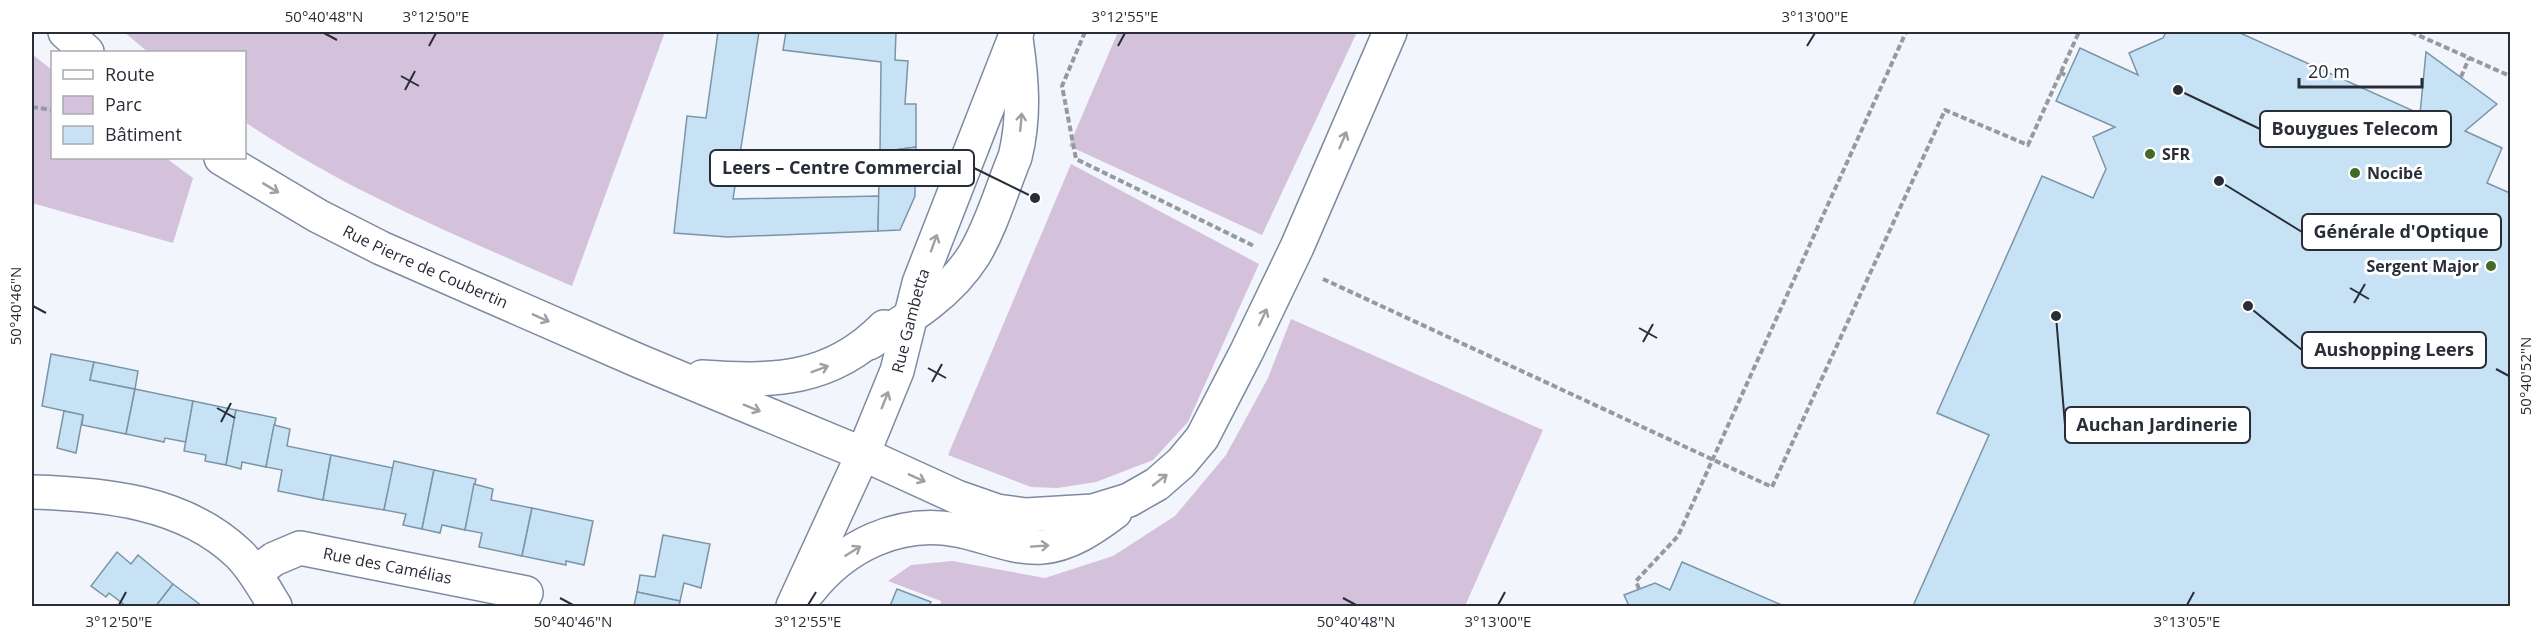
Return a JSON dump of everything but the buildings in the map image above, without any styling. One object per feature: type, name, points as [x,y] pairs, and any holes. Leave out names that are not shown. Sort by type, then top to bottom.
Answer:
[{"type":"street","points":[[65,32],[86,51]]},
{"type":"street","points":[[795,606],[821,574],[847,554],[873,539],[902,530],[930,527],[958,530],[1023,546],[1043,547],[1092,530],[1129,500],[1157,484],[1181,463],[1202,438],[1247,351],[1289,263],[1390,32]]},
{"type":"street","points":[[869,343],[911,318],[952,282],[974,254],[1015,157],[1019,142],[1022,102],[1016,33]]},
{"type":"street","name":"Rue Gambetta","points":[[795,606],[863,454],[897,371],[919,283],[1016,33]]},
{"type":"street","name":"Rue Pierre de Coubertin","points":[[223,159],[318,216],[381,248],[639,361],[863,454],[957,497],[997,511],[1026,515],[1093,511],[1129,500]]},
{"type":"street","name":"Rue Pierre de Coubertin","points":[[639,361],[701,377],[746,381],[779,380],[809,373],[837,363],[869,343],[891,321],[919,283]]},
{"type":"street","points":[[32,492],[119,499],[168,511],[207,529],[238,553],[255,573],[275,606]]},
{"type":"street","name":"Rue des Camélias","points":[[255,573],[274,559],[300,548],[526,593]]},
{"type":"path","points":[[1085,32],[1062,86],[1076,159],[1289,263],[1772,487],[1945,110],[2028,145],[2079,32]]},
{"type":"path","points":[[1639,589],[1636,581],[1678,536],[1906,32]]},
{"type":"path","points":[[2411,32],[2511,76]]},
{"type":"path","points":[[2461,77],[2469,58]]},
{"type":"path","points":[[2060,72],[2067,76]]},
{"type":"path","points":[[32,107],[51,110]]},
{"type":"green space","points":[[124,32],[665,32],[572,286],[446,231],[363,191],[283,147],[246,123],[246,51],[147,51]]},
{"type":"green space","points":[[1118,32],[1357,32],[1262,235],[1069,146]]},
{"type":"green space","points":[[32,54],[51,69],[51,159],[167,159],[193,178],[173,243],[32,203]]},
{"type":"green space","points":[[1071,164],[1259,264],[1188,422],[1153,460],[1096,482],[1057,488],[1031,487],[948,455]]},
{"type":"green space","points":[[1291,319],[1543,430],[1465,606],[940,606],[941,601],[888,581],[911,565],[952,561],[1045,578],[1113,556],[1175,516],[1226,455],[1268,378]]},
{"type":"place","name":"Bouygues Telecom","points":[[2178,90]]},
{"type":"place","name":"SFR","points":[[2150,154]]},
{"type":"place","name":"Nocibé","points":[[2355,173]]},
{"type":"place","name":"Générale d'Optique","points":[[2219,181]]},
{"type":"place","name":"Leers – Centre Commercial","points":[[1035,198]]},
{"type":"place","name":"Sergent Major","points":[[2491,266]]},
{"type":"place","name":"Aushopping Leers","points":[[2248,306]]},
{"type":"place","name":"Auchan Jardinerie","points":[[2056,316]]}]
